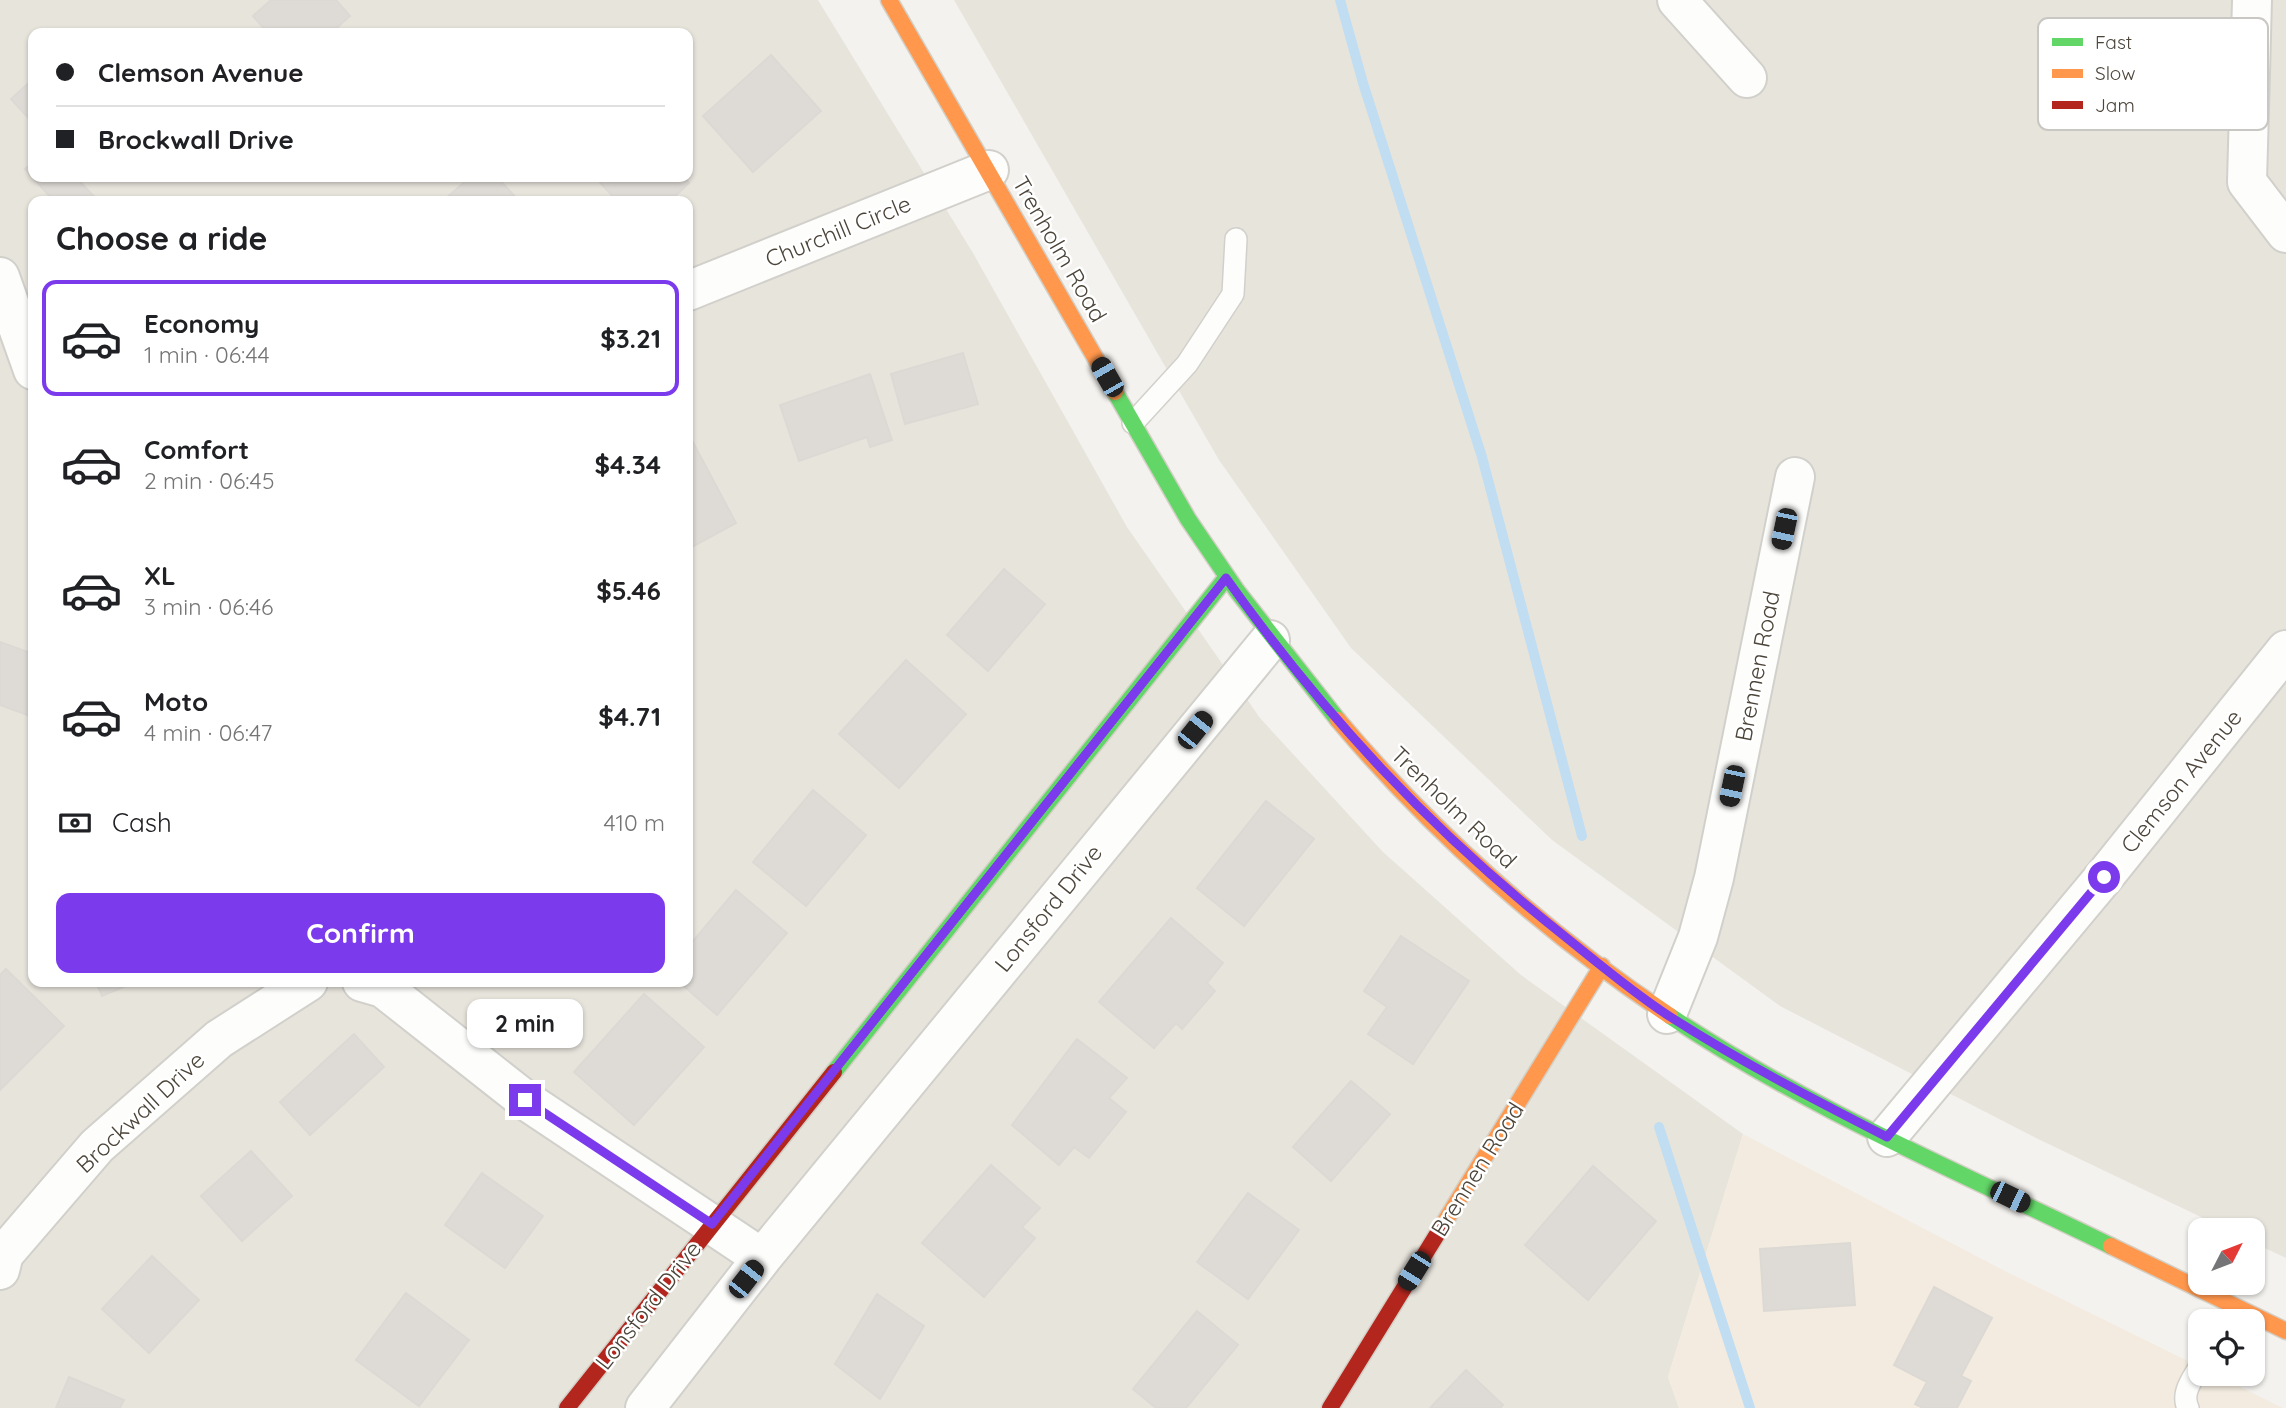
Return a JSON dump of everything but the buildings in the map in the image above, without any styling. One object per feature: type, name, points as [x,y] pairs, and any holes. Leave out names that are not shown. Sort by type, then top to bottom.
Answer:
[{"type":"main road","name":"Trenholm Road","points":[[889,0],[1133,423],[1226,578],[1270,640],[1347,733],[1437,828],[1511,894],[1667,1014],[1775,1079],[2220,1309]]},
{"type":"main road","name":"Lonsford Drive","points":[[567,1408],[1226,578]]},
{"type":"main road","name":"Brennen Road","points":[[1330,1408],[1602,966]]},
{"type":"main road","name":"Trenholm Road","points":[[2265,1324],[2286,1331]]},
{"type":"street","points":[[1677,0],[1747,78]]},
{"type":"street","points":[[2252,0],[2252,18]]},
{"type":"street","points":[[2248,130],[2247,182],[2286,233]]},
{"type":"street","name":"Churchill Circle","points":[[693,289],[989,170]]},
{"type":"street","points":[[0,277],[28,356]]},
{"type":"street","name":"Brennen Road","points":[[1667,1014],[1698,937],[1714,878],[1795,477]]},
{"type":"street","name":"Lonsford Drive","points":[[645,1408],[762,1258],[1270,640]]},
{"type":"street","name":"Clemson Avenue","points":[[1887,1137],[2104,877],[2286,650]]},
{"type":"street","name":"Brockwall Drive","points":[[0,1270],[4,1254],[97,1146],[219,1040],[300,987]]},
{"type":"street","points":[[380,987],[525,1100],[762,1258]]},
{"type":"lane","points":[[1133,423],[1187,364],[1233,294],[1236,239]]},
{"type":"lane","points":[[2188,1408],[2184,1400],[2189,1386]]},
{"type":"shaded area","points":[[0,0],[818,0],[973,253],[1127,527],[1260,718],[1383,852],[1521,975],[1743,1134],[1668,1377],[1679,1408],[0,1408]]},
{"type":"shaded area","points":[[954,0],[2286,0],[2286,1258],[2265,1248],[2265,1218],[2203,1218],[2036,1138],[1780,1006],[1552,840],[1351,648],[1219,460]]},
{"type":"shaded area","points":[[1743,1134],[2003,1270],[2188,1361],[2188,1386],[2238,1386],[2283,1408],[1679,1408],[1668,1377]]},
{"type":"waterway","points":[[1340,0],[1363,83],[1482,457],[1582,836]]},
{"type":"waterway","points":[[1659,1127],[1750,1408]]},
{"type":"traffic: fast","points":[[1115,392],[1188,519],[1237,591],[1338,720]]},
{"type":"traffic: fast","points":[[834,1072],[1226,578]]},
{"type":"traffic: fast","points":[[1670,1016],[1722,1049],[1830,1110],[2111,1246]]},
{"type":"traffic: slow","points":[[889,0],[1115,392]]},
{"type":"traffic: slow","points":[[1338,720],[1412,802],[1494,880],[1580,951],[1670,1016]]},
{"type":"traffic: slow","points":[[1441,1228],[1602,966]]},
{"type":"traffic: slow","points":[[2111,1246],[2286,1331]]},
{"type":"traffic: jam","points":[[567,1408],[834,1072]]},
{"type":"traffic: jam","points":[[1330,1408],[1441,1228]]},
{"type":"route","points":[[525,1100],[712,1224],[1226,578],[1270,640],[1347,733],[1437,828],[1511,894],[1667,1014],[1775,1079],[1887,1137],[2104,877]]}]
